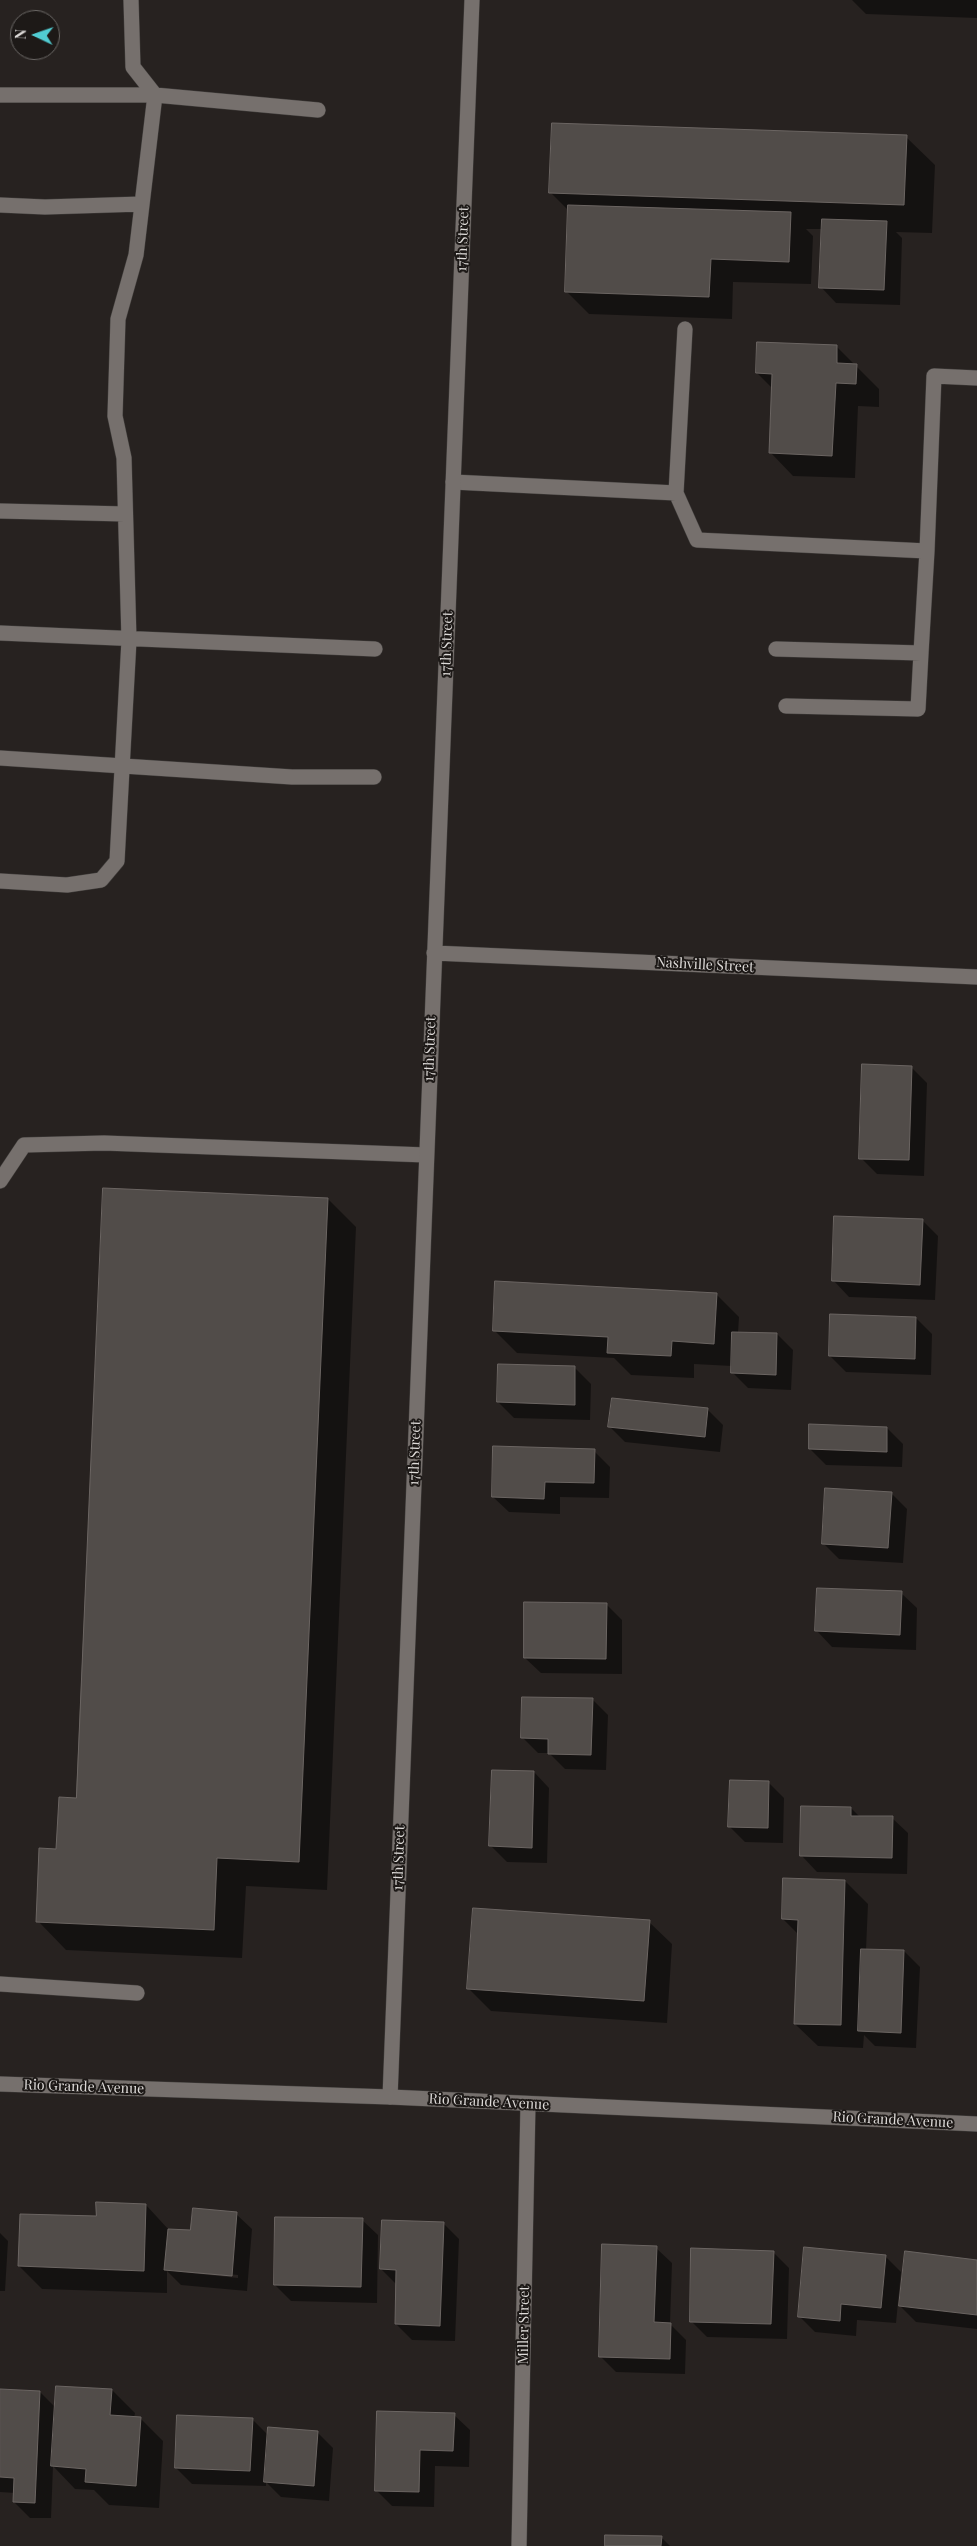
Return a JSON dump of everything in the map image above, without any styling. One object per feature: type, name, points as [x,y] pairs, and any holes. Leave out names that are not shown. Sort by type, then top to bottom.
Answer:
[{"type":"street","points":[[0,881],[67,885],[101,880],[117,861],[129,640],[124,458],[114,416],[118,319],[136,255],[155,95],[133,68],[131,0]]},
{"type":"street","name":"17th Street","points":[[390,2098],[472,0]]},
{"type":"street","points":[[0,95],[155,95],[318,110]]},
{"type":"street","points":[[0,205],[45,207],[142,204]]},
{"type":"street","points":[[685,329],[676,493],[696,540],[927,551]]},
{"type":"street","points":[[786,706],[918,709],[934,376],[977,378]]},
{"type":"street","points":[[453,482],[676,493]]},
{"type":"street","points":[[0,511],[126,514]]},
{"type":"street","points":[[0,634],[375,650]]},
{"type":"street","points":[[776,649],[921,653]]},
{"type":"street","points":[[0,758],[292,777],[374,777]]},
{"type":"street","name":"Nashville Street","points":[[434,953],[977,977]]},
{"type":"street","points":[[0,1181],[24,1145],[104,1142],[426,1155]]},
{"type":"street","points":[[0,1984],[137,1992]]},
{"type":"street","name":"Rio Grande Avenue","points":[[0,2084],[390,2098],[977,2124]]},
{"type":"street","name":"Miller Street","points":[[519,2546],[528,2104]]},
{"type":"building","points":[[552,123],[907,135],[904,205],[549,193]]},
{"type":"building","points":[[568,205],[791,212],[789,262],[711,259],[709,297],[565,292]]},
{"type":"building","points":[[822,219],[887,221],[884,290],[819,288]]},
{"type":"building","points":[[757,342],[837,345],[837,363],[857,364],[856,384],[836,383],[832,456],[769,453],[772,374],[756,373]]},
{"type":"building","points":[[862,1064],[912,1066],[909,1160],[859,1159]]},
{"type":"building","points":[[103,1188],[328,1198],[299,1862],[217,1858],[214,1930],[36,1922],[39,1848],[56,1849],[59,1797],[76,1798]]},
{"type":"building","points":[[834,1216],[923,1219],[920,1285],[832,1281]]},
{"type":"building","points":[[495,1281],[717,1293],[714,1344],[672,1341],[671,1356],[607,1353],[608,1337],[493,1331]]},
{"type":"building","points":[[830,1314],[916,1317],[915,1359],[829,1356]]},
{"type":"building","points":[[732,1332],[777,1333],[776,1375],[731,1373]]},
{"type":"building","points":[[498,1364],[575,1366],[575,1405],[497,1402]]},
{"type":"building","points":[[612,1398],[708,1408],[705,1437],[608,1427]]},
{"type":"building","points":[[809,1424],[887,1427],[887,1452],[809,1449]]},
{"type":"building","points":[[493,1446],[595,1449],[594,1483],[545,1482],[544,1499],[492,1497]]},
{"type":"building","points":[[825,1488],[892,1492],[888,1548],[822,1544]]},
{"type":"building","points":[[817,1588],[902,1591],[900,1635],[815,1631]]},
{"type":"building","points":[[524,1602],[607,1603],[606,1659],[524,1658]]},
{"type":"building","points":[[522,1697],[593,1698],[591,1755],[548,1754],[548,1739],[521,1738]]},
{"type":"building","points":[[492,1770],[534,1771],[532,1848],[489,1846]]},
{"type":"building","points":[[730,1780],[769,1781],[768,1828],[728,1827]]},
{"type":"building","points":[[801,1806],[851,1807],[851,1816],[893,1816],[892,1858],[800,1856]]},
{"type":"building","points":[[783,1878],[845,1880],[841,2025],[794,2024],[798,1920],[782,1919]]},
{"type":"building","points":[[473,1908],[650,1920],[644,2001],[467,1989]]},
{"type":"building","points":[[861,1949],[904,1950],[901,2033],[858,2031]]},
{"type":"building","points":[[96,2202],[146,2204],[144,2271],[18,2266],[20,2214],[96,2216]]},
{"type":"building","points":[[193,2208],[237,2212],[232,2276],[164,2270],[168,2229],[190,2230]]},
{"type":"building","points":[[275,2217],[363,2218],[361,2287],[274,2285]]},
{"type":"building","points":[[382,2220],[444,2222],[440,2326],[395,2324],[396,2270],[380,2269]]},
{"type":"building","points":[[602,2244],[657,2246],[654,2322],[671,2323],[670,2359],[599,2357]]},
{"type":"building","points":[[804,2247],[886,2255],[881,2308],[841,2304],[840,2321],[798,2317]]},
{"type":"building","points":[[691,2248],[774,2251],[771,2324],[690,2322]]},
{"type":"building","points":[[905,2251],[977,2260],[977,2315],[899,2306]]},
{"type":"building","points":[[56,2386],[112,2389],[110,2415],[141,2417],[136,2486],[85,2482],[86,2469],[51,2466]]},
{"type":"building","points":[[0,2389],[40,2391],[35,2503],[13,2502],[14,2478],[0,2477]]},
{"type":"building","points":[[377,2411],[455,2413],[453,2451],[420,2450],[419,2492],[375,2491]]},
{"type":"building","points":[[177,2415],[253,2418],[250,2471],[175,2468]]},
{"type":"building","points":[[268,2427],[318,2431],[314,2486],[264,2482]]},
{"type":"building","points":[[605,2535],[662,2536],[661,2546],[605,2546]]}]
